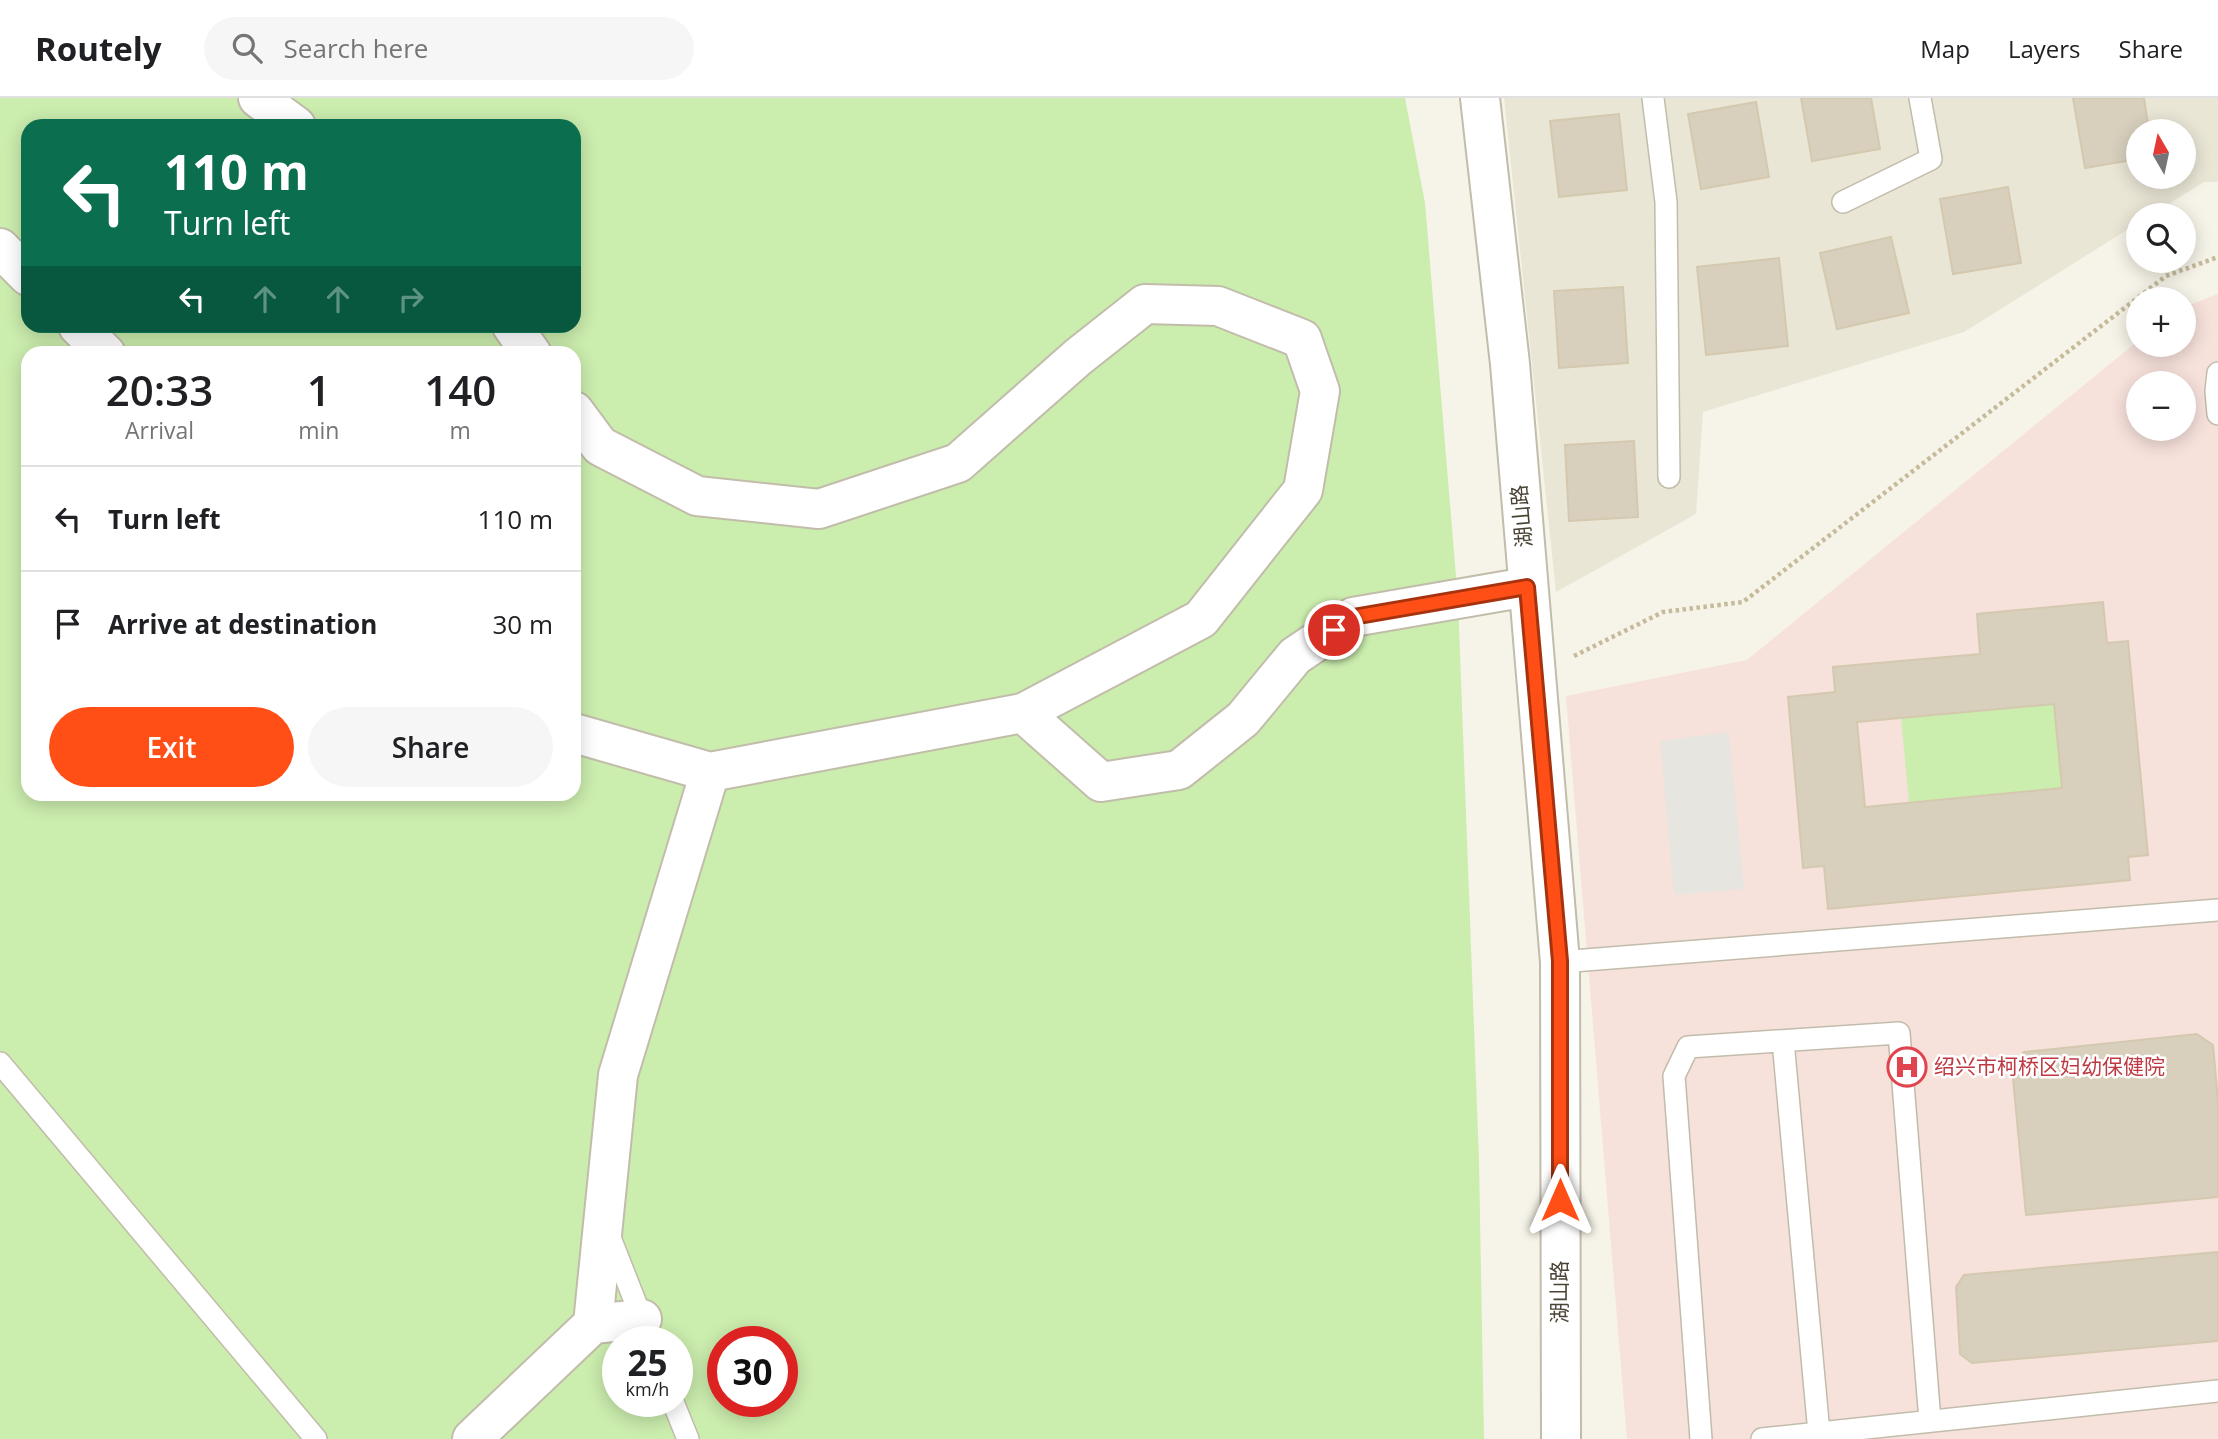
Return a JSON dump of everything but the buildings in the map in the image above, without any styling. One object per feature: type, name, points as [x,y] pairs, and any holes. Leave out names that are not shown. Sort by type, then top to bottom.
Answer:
[{"type":"street","points":[[258,98],[286,119]]},
{"type":"street","name":"湖山路","points":[[1480,98],[1510,365],[1560,961],[1560,1439]]},
{"type":"street","points":[[0,248],[21,269]]},
{"type":"street","points":[[581,420],[600,446],[697,496],[819,509],[958,463],[1078,356],[1145,304],[1218,306],[1302,339],[1320,391],[1303,490],[1201,619],[1023,713],[710,772],[581,735]]},
{"type":"street","points":[[85,333],[98,346]]},
{"type":"street","points":[[1023,713],[1101,782],[1179,770],[1243,719],[1295,656],[1353,617],[1527,587]]},
{"type":"street","points":[[472,1439],[593,1324],[618,1074],[710,772]]},
{"type":"street","points":[[593,1324],[608,1326]]},
{"type":"lane","points":[[1653,98],[1666,202],[1669,477]]},
{"type":"lane","points":[[1843,202],[1931,159],[1920,98]]},
{"type":"lane","points":[[2218,373],[2218,414]]},
{"type":"lane","points":[[1560,961],[2218,909]]},
{"type":"lane","points":[[1701,1439],[1674,1076],[1688,1048],[1899,1033],[1930,1421]]},
{"type":"lane","points":[[1783,1041],[1819,1433]]},
{"type":"lane","points":[[0,1063],[316,1439]]},
{"type":"lane","points":[[603,1220],[644,1326]]},
{"type":"lane","points":[[1762,1439],[2218,1391]]},
{"type":"lane","points":[[679,1417],[688,1439]]},
{"type":"path","points":[[1535,676],[1663,612],[1743,602],[2166,276],[2218,257]]},
{"type":"shaded area","points":[[1504,98],[2218,98],[2218,182],[2204,182],[2196,187],[2196,119],[2126,119],[2126,189],[2193,189],[2170,203],[2126,203],[2126,231],[1964,332],[1703,412],[1696,514],[1556,592]]},
{"type":"shaded area","name":"绍兴市柯桥区妇幼保健院","points":[[2218,294],[2218,1439],[1627,1439],[1566,696],[1747,660],[2126,351],[2126,357],[2196,357],[2196,302]]},
{"type":"shaded area","points":[[1729,732],[1744,889],[1674,895],[1660,741]]},
{"type":"green space","points":[[0,98],[1405,98],[1425,203],[1458,600],[1479,1161],[1484,1439],[0,1439]]},
{"type":"green space","points":[[2054,704],[2062,788],[1909,802],[1901,718]]},
{"type":"place","name":"绍兴市柯桥区妇幼保健院","points":[[1907,1067]]},
{"type":"route","points":[[1334,630],[1353,617],[1527,587],[1560,961],[1560,1200]]}]
